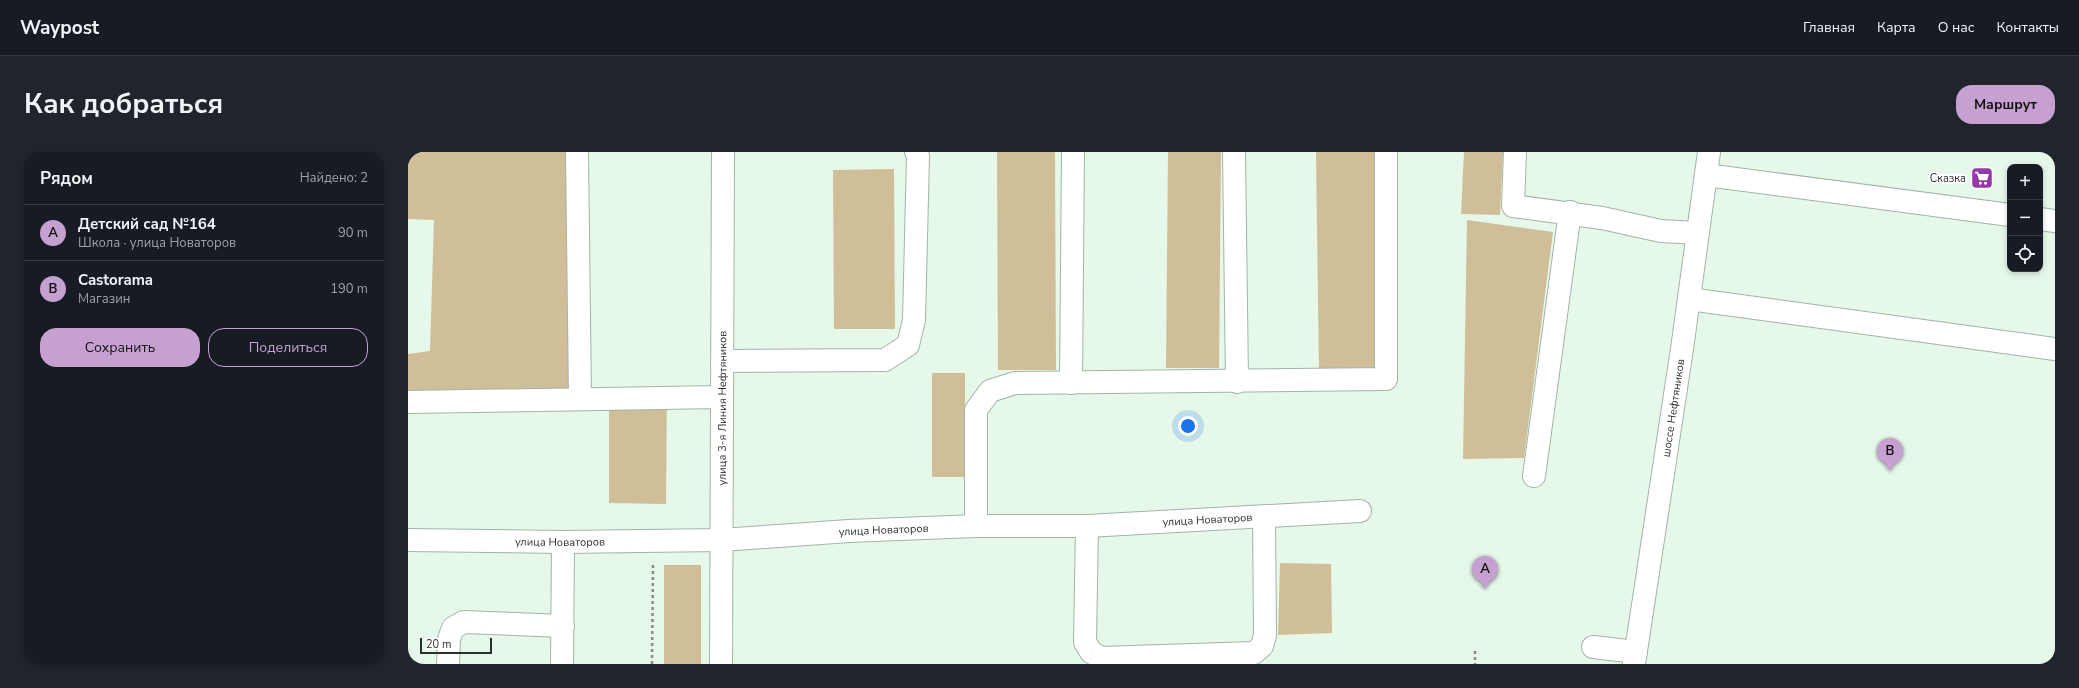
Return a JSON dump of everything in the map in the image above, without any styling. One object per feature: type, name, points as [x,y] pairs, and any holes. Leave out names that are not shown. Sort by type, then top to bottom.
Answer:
[{"type":"street","points":[[577,152],[580,399]]},
{"type":"street","name":"улица 3-я Линия Нефтяников","points":[[721,664],[723,152]]},
{"type":"street","points":[[722,361],[885,360],[908,345],[914,320],[918,156],[916,152]]},
{"type":"street","points":[[1071,383],[1073,152]]},
{"type":"street","points":[[1234,152],[1237,382]]},
{"type":"street","points":[[976,526],[976,410],[990,391],[1015,383],[1237,382],[1386,379],[1386,152]]},
{"type":"street","points":[[1515,152],[1513,206],[1570,212],[1661,231],[1698,233]]},
{"type":"street","name":"шоссе Нефтяников","points":[[1635,658],[1710,152]]},
{"type":"street","points":[[1706,175],[2007,215]]},
{"type":"street","points":[[1534,476],[1570,212]]},
{"type":"street","points":[[2043,219],[2055,221]]},
{"type":"street","points":[[1689,299],[2055,349]]},
{"type":"street","points":[[408,402],[722,397]]},
{"type":"street","name":"улица Новаторов","points":[[408,540],[653,542],[721,540],[849,531],[976,526],[1087,526],[1360,512]]},
{"type":"street","points":[[1087,526],[1085,642],[1091,652],[1101,658],[1254,653],[1262,646],[1265,635],[1264,517]]},
{"type":"street","points":[[562,664],[563,542]]},
{"type":"street","points":[[448,664],[449,639],[453,628],[464,622],[563,626]]},
{"type":"street","points":[[1594,646],[1635,658]]},
{"type":"path","points":[[652,664],[653,542]]},
{"type":"path","points":[[1475,650],[1475,664]]},
{"type":"shaded area","points":[[408,152],[569,152],[568,389],[408,395],[408,354],[430,351],[434,220],[408,219]]},
{"type":"shaded area","points":[[997,152],[1055,152],[1056,370],[998,370]]},
{"type":"shaded area","points":[[1168,152],[1221,152],[1219,368],[1166,368]]},
{"type":"shaded area","points":[[1316,152],[1374,152],[1377,371],[1319,372]]},
{"type":"shaded area","points":[[1464,152],[1503,152],[1500,215],[1461,214]]},
{"type":"shaded area","points":[[894,169],[895,329],[834,329],[833,170]]},
{"type":"shaded area","points":[[1467,220],[1553,232],[1524,458],[1463,459]]},
{"type":"shaded area","points":[[932,373],[965,373],[965,477],[932,477]]},
{"type":"shaded area","points":[[609,389],[667,389],[666,504],[609,503]]},
{"type":"shaded area","points":[[1280,563],[1331,564],[1332,633],[1278,635]]},
{"type":"shaded area","points":[[664,565],[701,565],[701,664],[664,664]]},
{"type":"place","name":"Сказка","points":[[1982,178]]},
{"type":"place","name":"Castorama","points":[[1890,471]]},
{"type":"place","name":"Детский сад №164","points":[[1485,589]]}]
